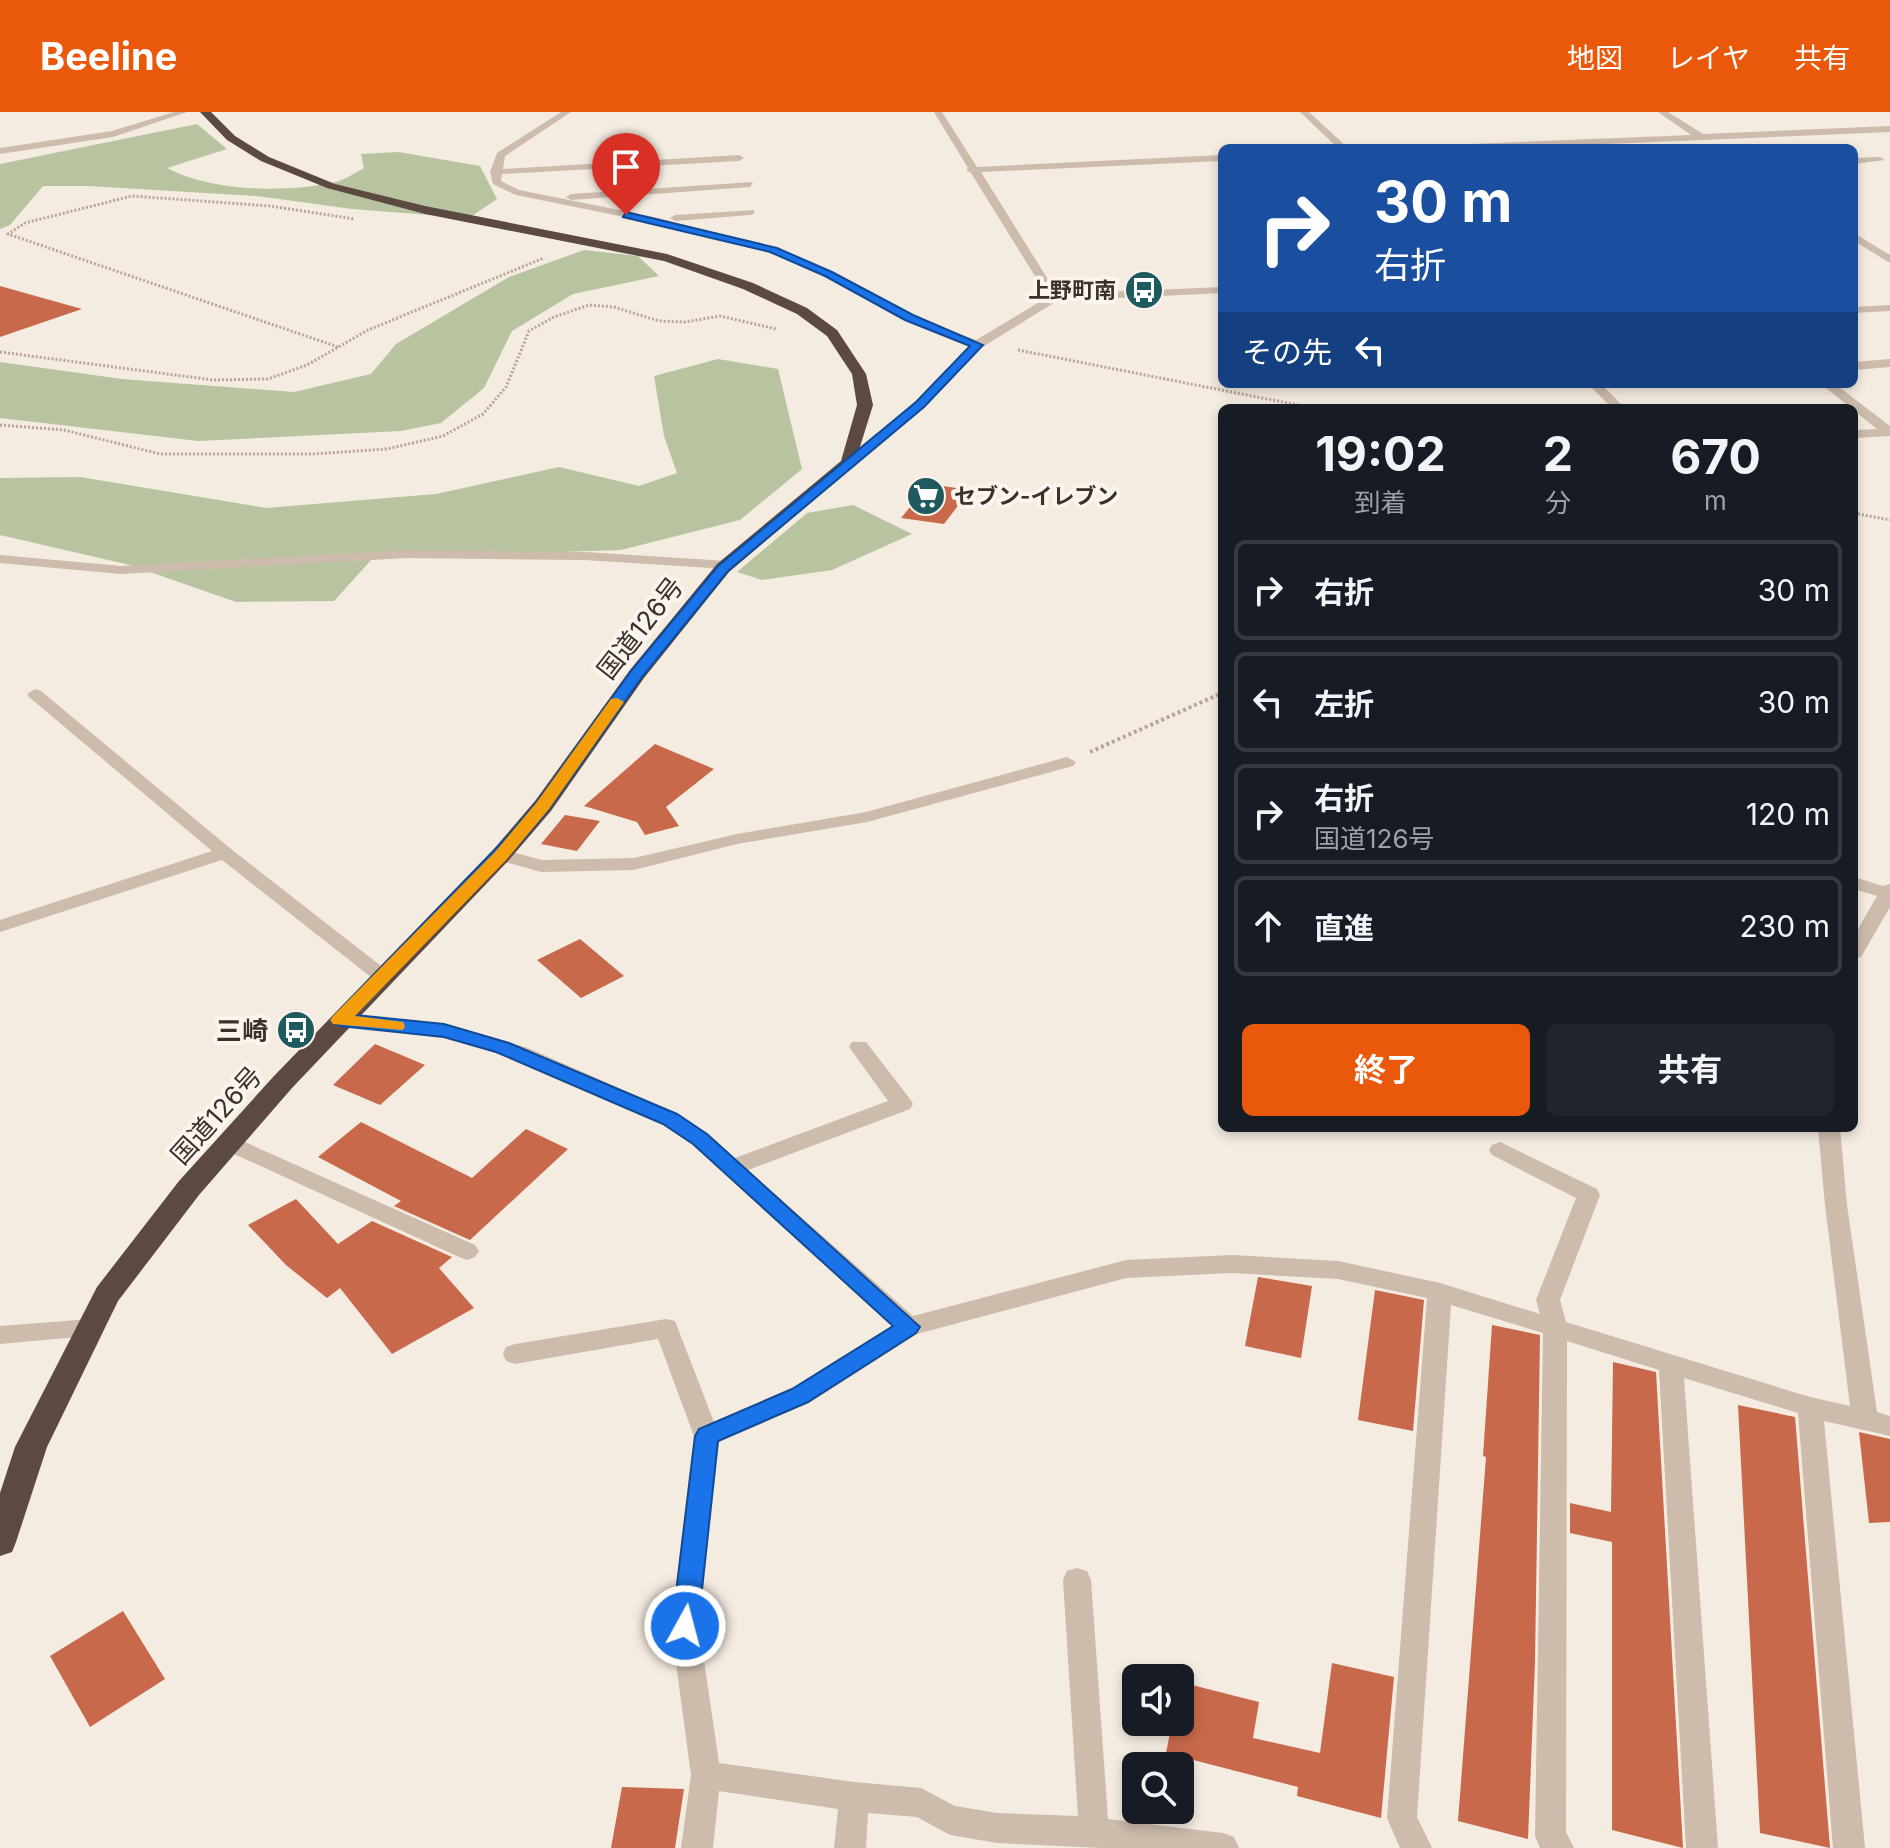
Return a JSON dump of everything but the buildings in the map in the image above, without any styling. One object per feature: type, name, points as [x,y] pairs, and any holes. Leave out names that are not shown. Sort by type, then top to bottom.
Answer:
[{"type":"highway","points":[[205,112],[231,138],[265,159],[331,186],[425,210],[667,258],[748,286],[802,311],[832,333],[859,374],[865,405],[848,463]]},
{"type":"highway","name":"国道126号","points":[[0,1542],[31,1447],[107,1295],[189,1188],[340,1020],[501,855],[543,806],[637,674],[727,565],[848,463]]},
{"type":"street","points":[[0,151],[113,134],[183,112]]},
{"type":"street","points":[[567,112],[500,155],[495,172],[496,182],[516,192],[543,199],[654,220],[773,250],[829,274],[909,318],[977,345]]},
{"type":"street","points":[[938,112],[971,170],[1054,298]]},
{"type":"street","points":[[1304,112],[1339,144]]},
{"type":"street","points":[[1662,112],[1712,144]]},
{"type":"street","points":[[1540,144],[1890,129]]},
{"type":"street","points":[[495,172],[739,158]]},
{"type":"street","points":[[971,170],[1218,158]]},
{"type":"street","points":[[1858,161],[1880,160]]},
{"type":"street","points":[[543,199],[750,184]]},
{"type":"street","points":[[654,220],[750,212]]},
{"type":"street","points":[[1858,238],[1888,257]]},
{"type":"street","points":[[1858,257],[1888,257]]},
{"type":"street","points":[[848,463],[920,405],[977,345],[1054,298],[1218,290]]},
{"type":"street","points":[[1858,310],[1890,308]]},
{"type":"street","points":[[1858,366],[1890,363]]},
{"type":"street","points":[[1598,388],[1615,404]]},
{"type":"street","points":[[1832,388],[1853,404]]},
{"type":"street","points":[[1858,408],[1889,432]]},
{"type":"street","points":[[1858,434],[1889,432]]},
{"type":"street","points":[[0,559],[121,570],[407,554],[585,556],[727,565]]},
{"type":"street","points":[[35,694],[225,853],[383,977]]},
{"type":"street","points":[[501,855],[541,866],[634,864],[737,839],[867,817],[1067,762]]},
{"type":"street","points":[[0,926],[225,853]]},
{"type":"street","points":[[1858,884],[1888,891],[1858,946]]},
{"type":"street","points":[[340,1020],[444,1031],[521,1053],[670,1119],[700,1139],[909,1327]]},
{"type":"street","points":[[732,1167],[902,1104],[859,1047]]},
{"type":"street","points":[[707,1436],[800,1396],[909,1327],[1126,1269],[1232,1264],[1338,1270],[1440,1292],[1555,1325],[1671,1365],[1810,1407],[1878,1423],[1836,1205],[1829,1132]]},
{"type":"street","points":[[229,1143],[467,1251]]},
{"type":"street","points":[[1500,1150],[1589,1195],[1548,1300],[1555,1325],[1550,1836],[1558,1848]]},
{"type":"street","points":[[1416,1848],[1402,1818],[1440,1292]]},
{"type":"street","points":[[0,1335],[90,1328]]},
{"type":"street","points":[[515,1354],[666,1328],[707,1436],[685,1626],[706,1775],[697,1848]]},
{"type":"street","points":[[1671,1365],[1702,1848]]},
{"type":"street","points":[[1810,1407],[1849,1848]]},
{"type":"street","points":[[1077,1580],[1094,1832]]},
{"type":"street","points":[[706,1775],[854,1797],[921,1803],[950,1820],[996,1838],[1094,1832],[1134,1843],[1223,1848]]},
{"type":"street","points":[[850,1848],[854,1797]]},
{"type":"path","points":[[338,347],[8,234],[25,223],[142,196],[270,206],[362,220]]},
{"type":"path","points":[[0,352],[227,380],[268,379],[307,365],[368,330],[553,254]]},
{"type":"path","points":[[0,425],[64,430],[160,454],[313,454],[387,449],[443,436],[483,414],[506,387],[529,331],[554,317],[589,305],[614,307],[659,321],[685,322],[720,316],[809,336],[832,333]]},
{"type":"path","points":[[977,345],[1010,348],[1293,404]]},
{"type":"path","points":[[1858,514],[1890,520]]},
{"type":"path","points":[[1067,762],[1218,695]]},
{"type":"green space","points":[[197,124],[227,149],[167,168],[206,182],[273,189],[317,186],[340,181],[364,168],[361,154],[399,152],[480,166],[497,199],[469,218],[352,209],[257,196],[43,186],[10,225],[0,229],[0,164]]},
{"type":"green space","points":[[584,250],[638,256],[659,276],[573,294],[512,331],[484,388],[441,423],[401,431],[198,441],[0,418],[0,362],[122,379],[294,392],[371,374],[396,344],[509,277]]},
{"type":"green space","points":[[718,359],[778,369],[802,469],[740,520],[621,550],[373,558],[334,601],[236,602],[130,565],[0,535],[0,478],[80,477],[266,508],[436,494],[559,467],[639,486],[677,473],[664,436],[654,376]]},
{"type":"green space","points":[[853,505],[912,534],[832,570],[762,580],[737,572],[807,513]]},
{"type":"slow traffic","points":[[396,1026],[340,1020],[501,855],[543,806],[617,702]]},
{"type":"place","name":"上野町南","points":[[1144,290]]},
{"type":"place","name":"セブン-イレブン","points":[[926,496]]},
{"type":"place","name":"三崎","points":[[296,1030]]},
{"type":"route","points":[[626,215],[773,250],[829,274],[909,318],[977,345],[920,405],[723,568],[637,674],[543,806],[501,855],[340,1020],[444,1031],[521,1053],[670,1119],[700,1139],[909,1327],[800,1396],[707,1436],[685,1626]]}]
